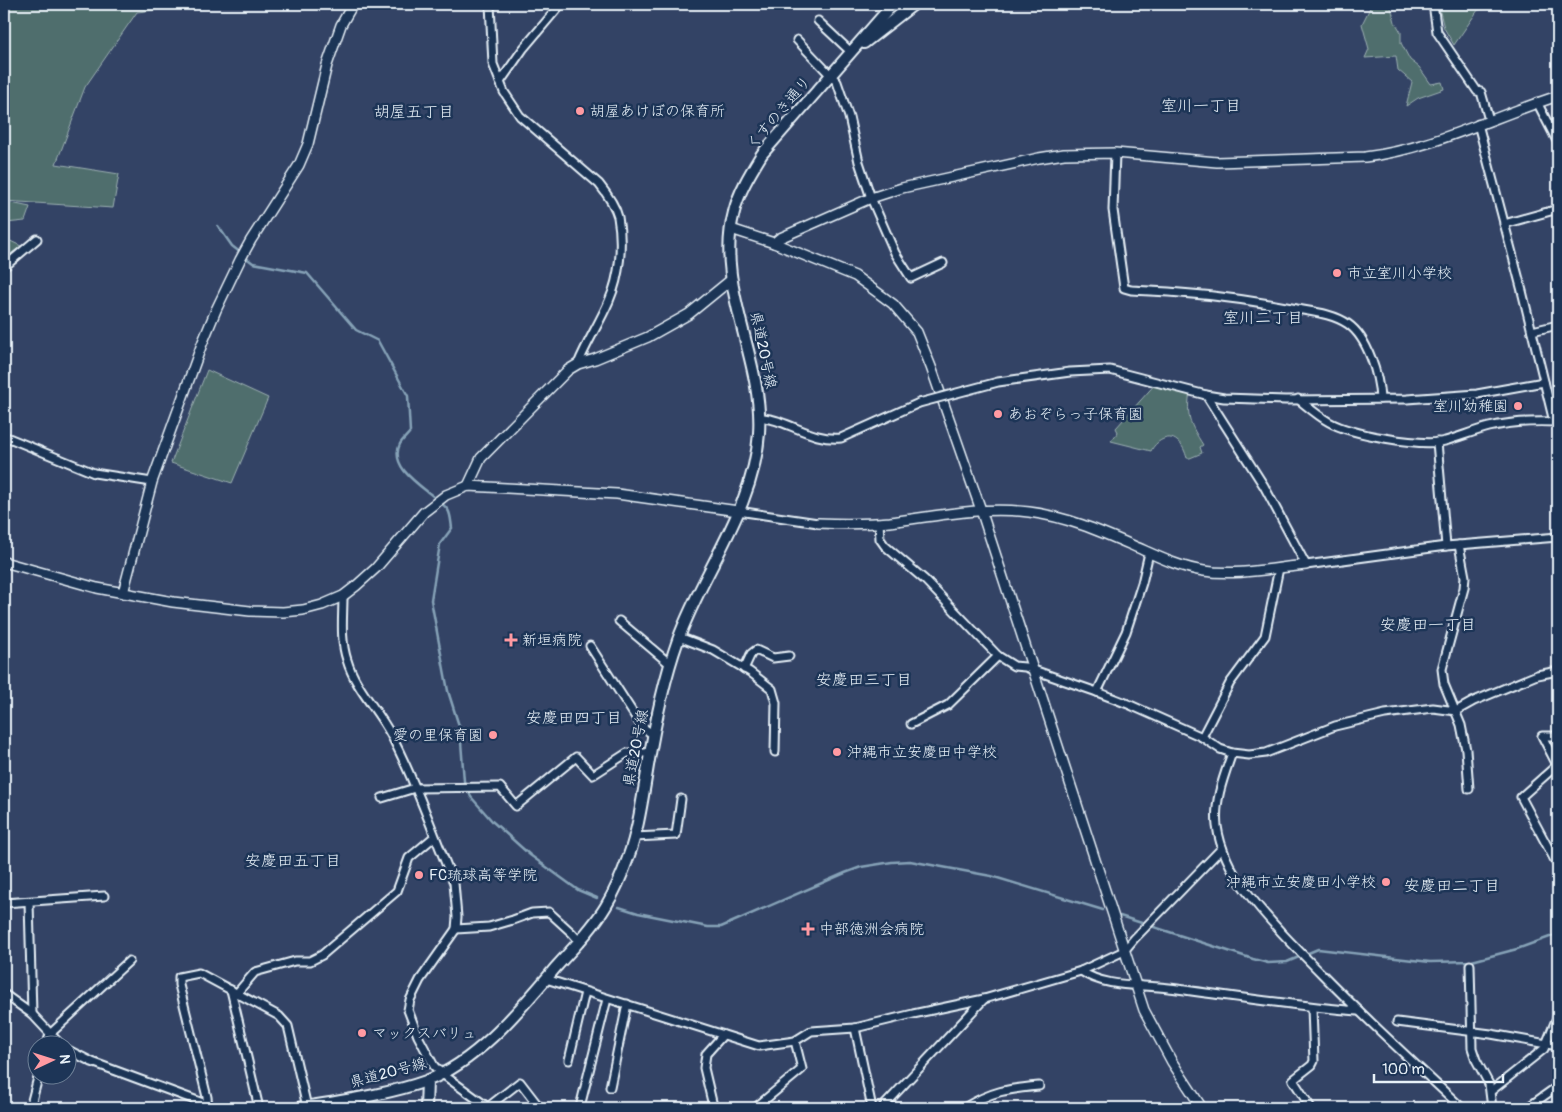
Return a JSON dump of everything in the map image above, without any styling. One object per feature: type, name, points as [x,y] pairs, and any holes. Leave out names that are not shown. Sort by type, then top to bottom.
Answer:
[{"type":"main road","name":"くすのき通り","points":[[731,228],[738,200],[762,154],[893,4]]},
{"type":"main road","name":"くすのき通り","points":[[851,52],[914,4]]},
{"type":"main road","name":"県道20号線","points":[[309,1107],[426,1081],[459,1063],[486,1043],[510,1019],[579,941],[606,907],[629,857],[670,664],[679,637],[724,543],[751,482],[754,470],[760,417],[754,371],[732,279],[731,228]]},
{"type":"main road","points":[[426,1081],[426,1108]]},
{"type":"street","points":[[123,593],[152,482],[202,344],[240,260],[296,170],[308,144],[327,65],[341,25],[353,4]]},
{"type":"street","points":[[490,4],[493,64],[504,92],[520,116],[599,184],[609,197],[618,216],[620,248],[618,274],[609,301],[586,344],[578,364]]},
{"type":"street","points":[[500,82],[523,49],[561,4]]},
{"type":"street","points":[[1433,4],[1437,32],[1476,91],[1481,92],[1489,120]]},
{"type":"street","points":[[818,21],[851,52]]},
{"type":"street","points":[[797,40],[837,82],[849,117],[859,162],[871,198],[895,253],[912,278],[943,264]]},
{"type":"street","points":[[774,243],[780,238],[871,198],[902,188],[1040,158],[1073,154],[1115,153],[1218,162],[1387,155],[1410,149],[1558,96]]},
{"type":"street","points":[[1537,102],[1558,143]]},
{"type":"street","points":[[1298,399],[1328,422],[1348,430],[1420,442],[1444,441],[1491,427],[1512,423],[1556,422],[1478,124]]},
{"type":"street","points":[[1115,153],[1113,210],[1124,288],[1131,290],[1182,292],[1256,301],[1340,319],[1350,325],[1369,355],[1378,378],[1380,399]]},
{"type":"street","points":[[1504,224],[1558,209]]},
{"type":"street","points":[[731,228],[774,243],[855,276],[880,293],[906,317],[916,332],[932,367],[981,510],[1144,1010],[1156,1036],[1202,1108]]},
{"type":"street","points":[[4,266],[37,239]]},
{"type":"street","points":[[468,486],[481,458],[558,380],[578,364],[648,337],[689,314],[732,279]]},
{"type":"street","points":[[1532,331],[1558,325]]},
{"type":"street","points":[[760,417],[778,421],[815,436],[829,439],[841,438],[919,403],[998,382],[1070,372],[1110,370],[1224,398],[1380,399],[1477,394],[1544,382]]},
{"type":"street","points":[[1206,395],[1264,486],[1306,565]]},
{"type":"street","points":[[4,436],[94,473],[152,482]]},
{"type":"street","points":[[1436,442],[1446,546]]},
{"type":"street","points":[[4,562],[97,588],[173,602],[250,611],[283,612],[303,610],[322,605],[343,596],[376,568],[433,504],[442,497],[468,486],[617,494],[818,523],[851,524],[879,522],[981,510],[1027,512],[1050,515],[1096,530],[1171,562],[1204,571],[1223,573],[1306,565],[1459,544],[1558,537]]},
{"type":"street","points":[[879,522],[880,539],[884,546],[926,580],[998,656],[1014,666],[1097,692],[1232,753],[1249,755],[1266,753],[1335,726],[1385,714],[1433,708],[1456,711],[1474,701],[1537,675],[1558,671]]},
{"type":"street","points":[[1459,544],[1465,577],[1464,588],[1442,668],[1444,684],[1461,725],[1466,750],[1469,789]]},
{"type":"street","points":[[1097,692],[1126,632],[1149,553]]},
{"type":"street","points":[[1202,738],[1230,683],[1265,636],[1279,568]]},
{"type":"street","points":[[343,596],[341,626],[346,659],[352,675],[392,736],[454,883],[457,916],[456,929],[420,980],[410,1000],[408,1010],[430,1059],[441,1074],[488,1108],[520,1082],[540,1108]]},
{"type":"street","points":[[619,621],[670,664]]},
{"type":"street","points":[[679,637],[713,650],[772,689],[776,703],[775,752]]},
{"type":"street","points":[[590,646],[642,727],[654,735]]},
{"type":"street","points":[[744,669],[751,654],[756,650],[773,658],[789,656]]},
{"type":"street","points":[[911,724],[948,705],[998,656]]},
{"type":"street","points":[[1558,736],[1542,736],[1558,766],[1521,797],[1558,866]]},
{"type":"street","points":[[382,798],[415,788],[500,787],[516,806],[576,757],[593,775],[627,753],[650,753]]},
{"type":"street","points":[[1232,753],[1217,803],[1217,826],[1222,848],[1244,889],[1325,978],[1462,1108]]},
{"type":"street","points":[[634,836],[676,835],[681,799]]},
{"type":"street","points":[[234,992],[255,972],[296,961],[310,961],[322,955],[397,891],[409,858],[434,837]]},
{"type":"street","points":[[546,979],[759,1046],[795,1041],[811,1031],[855,1028],[984,999],[1080,971],[1124,951],[1222,848]]},
{"type":"street","points":[[4,903],[104,896]]},
{"type":"street","points":[[29,902],[32,1014]]},
{"type":"street","points":[[456,929],[489,927],[532,913],[548,912],[579,941]]},
{"type":"street","points":[[4,994],[32,1014],[50,1034],[129,961]]},
{"type":"street","points":[[1470,965],[1472,1048],[1489,1084],[1492,1108]]},
{"type":"street","points":[[1080,971],[1090,978],[1136,986],[1165,987],[1312,1008],[1358,1011]]},
{"type":"street","points":[[207,1108],[207,1098],[179,985],[180,977],[199,973],[279,1016],[288,1026],[309,1107]]},
{"type":"street","points":[[234,992],[259,1108]]},
{"type":"street","points":[[569,1060],[585,992]]},
{"type":"street","points":[[581,1103],[607,999]]},
{"type":"street","points":[[882,1108],[984,999]]},
{"type":"street","points":[[610,1087],[627,1004]]},
{"type":"street","points":[[1311,1108],[1293,1080],[1312,1065],[1314,1061],[1312,1008]]},
{"type":"street","points":[[1491,1091],[1544,1049],[1558,1015]]},
{"type":"street","points":[[1397,1022],[1491,1034],[1558,1046]]},
{"type":"street","points":[[855,1028],[872,1108]]},
{"type":"street","points":[[714,1106],[704,1068],[706,1054],[723,1035]]},
{"type":"street","points":[[755,1108],[802,1069],[795,1041]]},
{"type":"street","points":[[78,1055],[92,1062],[203,1103],[207,1108]]},
{"type":"street","points":[[30,1108],[36,1084]]},
{"type":"street","points":[[964,1108],[991,1093],[1039,1086]]},
{"type":"street","points":[[1527,1108],[1558,1086]]},
{"type":"green space","points":[[4,4],[207,4],[137,12],[85,87],[56,164],[119,174],[113,208],[4,201]]},
{"type":"green space","points":[[1366,4],[1390,4],[1395,22],[1401,32],[1401,43],[1410,60],[1419,67],[1431,84],[1442,82],[1444,89],[1418,98],[1406,106],[1412,82],[1398,70],[1396,56],[1365,58],[1369,49],[1362,24],[1370,8]]},
{"type":"green space","points":[[1438,4],[1543,5],[1509,5],[1478,10],[1454,45],[1444,28]]},
{"type":"green space","points":[[4,203],[30,207],[25,221],[6,223],[4,232]]},
{"type":"green space","points":[[4,238],[21,246],[4,259]]},
{"type":"green space","points":[[207,370],[268,398],[232,483],[171,463]]},
{"type":"green space","points":[[1157,382],[1190,391],[1190,420],[1203,445],[1200,447],[1202,453],[1187,458],[1181,444],[1170,438],[1159,442],[1151,451],[1111,441],[1118,432],[1116,428]]},
{"type":"waterway","points":[[218,226],[232,246],[241,253]]},
{"type":"waterway","points":[[245,257],[253,263],[307,273],[356,330],[378,341],[408,396],[410,432],[400,444],[398,454],[400,464],[414,481],[442,503],[450,516],[452,528],[440,544],[431,600],[448,691],[460,729],[464,781],[471,797],[493,822],[530,855],[578,890],[597,898]]},
{"type":"waterway","points":[[619,907],[638,913],[708,927],[721,927],[861,867],[910,861],[991,876],[1103,910]]},
{"type":"waterway","points":[[1120,916],[1268,963],[1287,962],[1318,949],[1430,962],[1472,961],[1517,949],[1558,934]]},
{"type":"place","name":"胡屋あけぼの保育所","points":[[580,111]]},
{"type":"place","name":"市立室川小学校","points":[[1337,273]]},
{"type":"place","name":"室川幼稚園","points":[[1518,406]]},
{"type":"place","name":"あおぞらっ子保育園","points":[[998,414]]},
{"type":"place","name":"新垣病院","points":[[511,640]]},
{"type":"place","name":"愛の里保育園","points":[[493,735]]},
{"type":"place","name":"沖縄市立安慶田中学校","points":[[837,752]]},
{"type":"place","name":"FC琉球高等学院","points":[[419,875]]},
{"type":"place","name":"沖縄市立安慶田小学校","points":[[1386,882]]},
{"type":"place","name":"中部徳洲会病院","points":[[808,929]]},
{"type":"place","name":"マックスバリュ","points":[[362,1033]]},
{"type":"district","name":"室川一丁目","points":[[1201,106]]},
{"type":"district","name":"胡屋五丁目","points":[[414,112]]},
{"type":"district","name":"室川二丁目","points":[[1263,318]]},
{"type":"district","name":"安慶田一丁目","points":[[1428,625]]},
{"type":"district","name":"安慶田三丁目","points":[[864,680]]},
{"type":"district","name":"安慶田四丁目","points":[[574,718]]},
{"type":"district","name":"安慶田五丁目","points":[[293,861]]},
{"type":"district","name":"安慶田二丁目","points":[[1452,886]]}]
